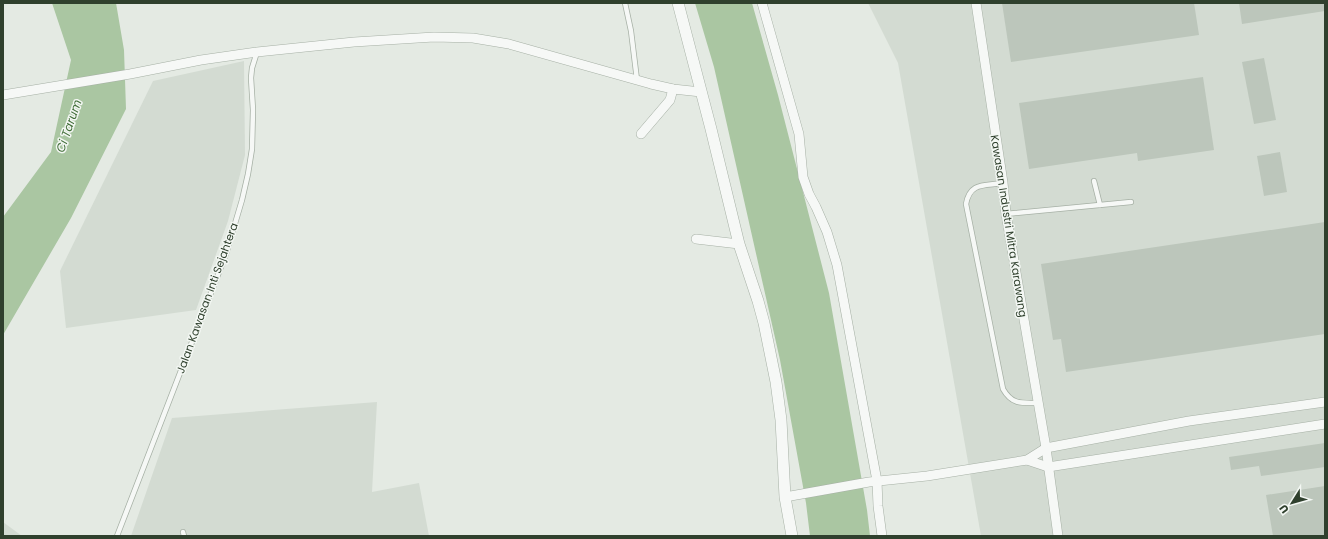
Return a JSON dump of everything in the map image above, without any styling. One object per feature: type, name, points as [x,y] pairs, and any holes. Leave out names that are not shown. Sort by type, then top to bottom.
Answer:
[{"type":"street","points":[[678,3],[738,244],[758,301],[776,382],[783,440],[784,497],[792,536]]},
{"type":"street","points":[[762,3],[798,134],[803,177],[809,194],[827,232],[837,265],[882,536]]},
{"type":"street","name":"Kawasan Industri Mitra Karawang","points":[[976,3],[1003,183],[1006,214],[1046,448],[1058,536]]},
{"type":"street","points":[[3,95],[130,74],[201,60],[257,52],[361,41],[434,37],[473,38],[509,44],[651,84],[673,89],[701,92]]},
{"type":"street","points":[[641,134],[670,100],[673,89]]},
{"type":"street","points":[[696,239],[738,244]]},
{"type":"street","points":[[784,497],[873,482],[927,476],[1027,460],[1046,448],[1189,421],[1325,402]]},
{"type":"street","points":[[1027,460],[1048,467],[1325,424]]},
{"type":"lane","points":[[625,3],[632,31],[637,80]]},
{"type":"lane","name":"Jalan Kawasan Inti Sejahtera","points":[[117,536],[226,254],[242,200],[252,149],[253,110],[251,78],[252,68],[257,52]]},
{"type":"lane","points":[[1094,181],[1100,205]]},
{"type":"lane","points":[[1003,183],[976,187],[971,190],[966,204],[1003,389],[1007,395],[1018,403],[1038,403]]},
{"type":"lane","points":[[1006,214],[1132,202]]},
{"type":"shaded area","points":[[868,3],[1325,3],[1325,536],[981,536],[898,63]]},
{"type":"shaded area","points":[[244,61],[245,155],[228,221],[196,310],[66,328],[60,271],[153,81]]},
{"type":"shaded area","points":[[377,402],[372,492],[419,483],[429,536],[131,536],[172,418]]},
{"type":"shaded area","points":[[3,522],[22,536],[3,536]]},
{"type":"water","name":"Ci Tarum","points":[[52,3],[116,3],[124,50],[126,109],[71,218],[3,335],[3,217],[51,152],[71,60]]},
{"type":"water","points":[[695,3],[752,3],[778,95],[829,293],[867,510],[870,536],[810,536],[806,503],[780,360],[714,67]]},
{"type":"building","points":[[1002,3],[1194,3],[1199,35],[1011,62]]},
{"type":"building","points":[[1239,3],[1325,3],[1325,11],[1242,24]]},
{"type":"building","points":[[1264,58],[1276,120],[1254,124],[1242,62]]},
{"type":"building","points":[[1203,77],[1214,150],[1138,161],[1137,153],[1029,169],[1019,103]]},
{"type":"building","points":[[1280,152],[1287,192],[1264,196],[1257,156]]},
{"type":"building","points":[[1325,222],[1325,334],[1066,372],[1061,339],[1053,340],[1041,264]]},
{"type":"building","points":[[1325,443],[1325,467],[1261,476],[1259,466],[1231,470],[1229,457]]},
{"type":"building","points":[[1325,486],[1325,536],[1273,536],[1266,495]]}]
